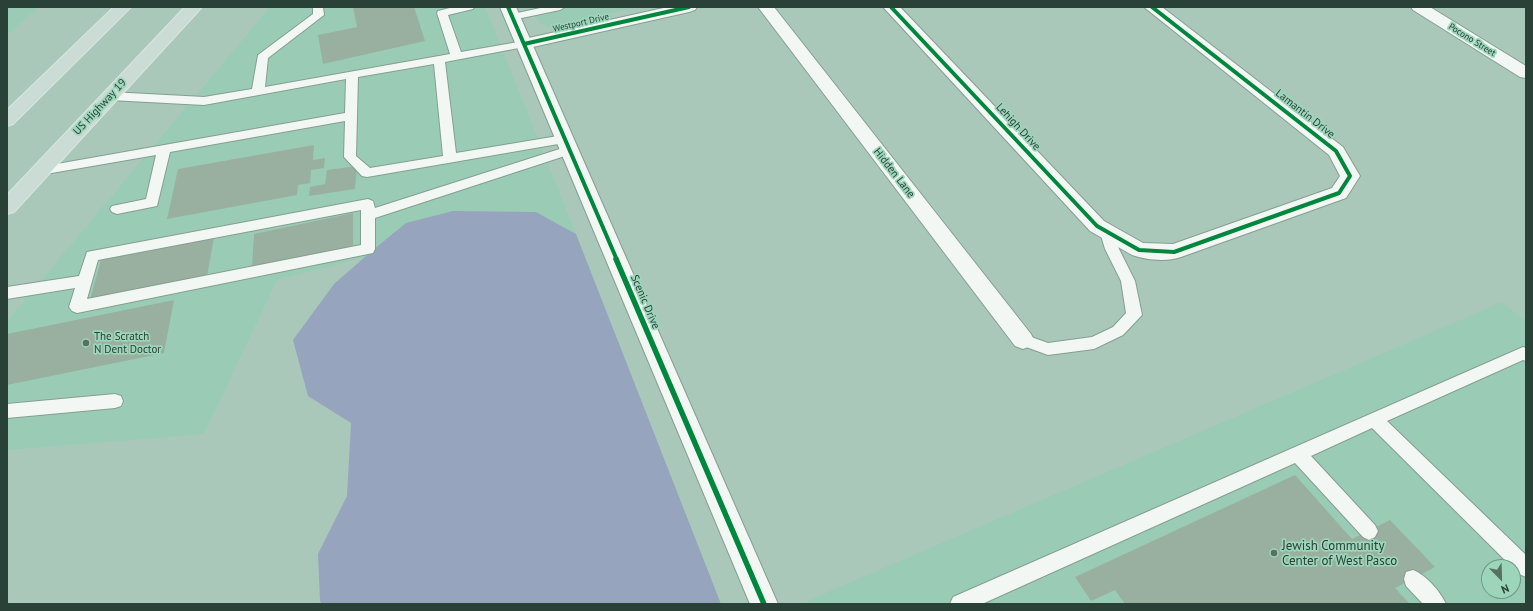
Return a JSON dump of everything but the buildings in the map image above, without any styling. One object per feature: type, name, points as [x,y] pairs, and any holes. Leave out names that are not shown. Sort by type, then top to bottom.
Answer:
[{"type":"highway","points":[[7,120],[123,7]]},
{"type":"highway","name":"US Highway 19","points":[[7,207],[194,7]]},
{"type":"street","name":"Westport Drive","points":[[524,44],[689,7]]},
{"type":"street","name":"Hidden Lane","points":[[766,7],[1023,340]]},
{"type":"street","name":"Lehigh Drive","points":[[891,7],[1097,226],[1139,250]]},
{"type":"street","name":"Lamantin Drive","points":[[1139,250],[1174,252],[1339,193],[1350,176],[1336,151],[1152,7]]},
{"type":"street","name":"Pocono Street","points":[[1419,7],[1526,73]]},
{"type":"street","name":"Scenic Drive","points":[[510,12],[764,604]]},
{"type":"lane","points":[[258,92],[262,57],[319,16],[318,7]]},
{"type":"lane","points":[[456,56],[442,13],[469,7]]},
{"type":"lane","points":[[510,12],[560,7]]},
{"type":"lane","points":[[110,96],[204,101],[524,44]]},
{"type":"lane","points":[[439,59],[450,159]]},
{"type":"lane","points":[[352,75],[350,157],[367,173],[450,159],[566,144]]},
{"type":"lane","points":[[40,171],[351,116]]},
{"type":"lane","points":[[368,214],[566,144]]},
{"type":"lane","points":[[116,209],[152,203],[164,149]]},
{"type":"lane","points":[[368,204],[368,214],[368,249],[77,307],[92,256],[368,204]]},
{"type":"lane","points":[[1023,340],[1048,349],[1094,343],[1118,331],[1134,315],[1128,281],[1112,249],[1107,232]]},
{"type":"lane","points":[[7,293],[85,281]]},
{"type":"lane","points":[[960,604],[1525,353]]},
{"type":"lane","points":[[7,411],[115,401]]},
{"type":"lane","points":[[1374,419],[1526,568]]},
{"type":"lane","points":[[1297,453],[1368,531]]},
{"type":"lane","points":[[1413,579],[1436,604]]},
{"type":"shaded area","points":[[7,7],[39,7],[7,35]]},
{"type":"shaded area","points":[[270,7],[485,7],[576,234],[536,212],[373,250],[363,258],[277,280],[204,434],[7,450],[7,321]]},
{"type":"shaded area","points":[[531,7],[638,7],[549,27],[538,22]]},
{"type":"shaded area","points":[[453,211],[536,212],[576,234],[721,604],[322,604],[320,601],[318,554],[347,496],[351,423],[308,396],[293,340],[334,284],[406,223]]},
{"type":"shaded area","points":[[1502,302],[1526,321],[1526,604],[809,604],[807,601]]},
{"type":"cycle path","points":[[508,7],[764,604]]},
{"type":"cycle path","points":[[524,44],[689,7]]},
{"type":"cycle path","points":[[891,7],[1097,226],[1139,250],[1174,252],[1339,193],[1350,176],[1336,151],[1152,7]]},
{"type":"place","name":"The Scratch N Dent Doctor","points":[[86,343]]},
{"type":"place","name":"Jewish Community Center of West Pasco","points":[[1274,553]]}]
